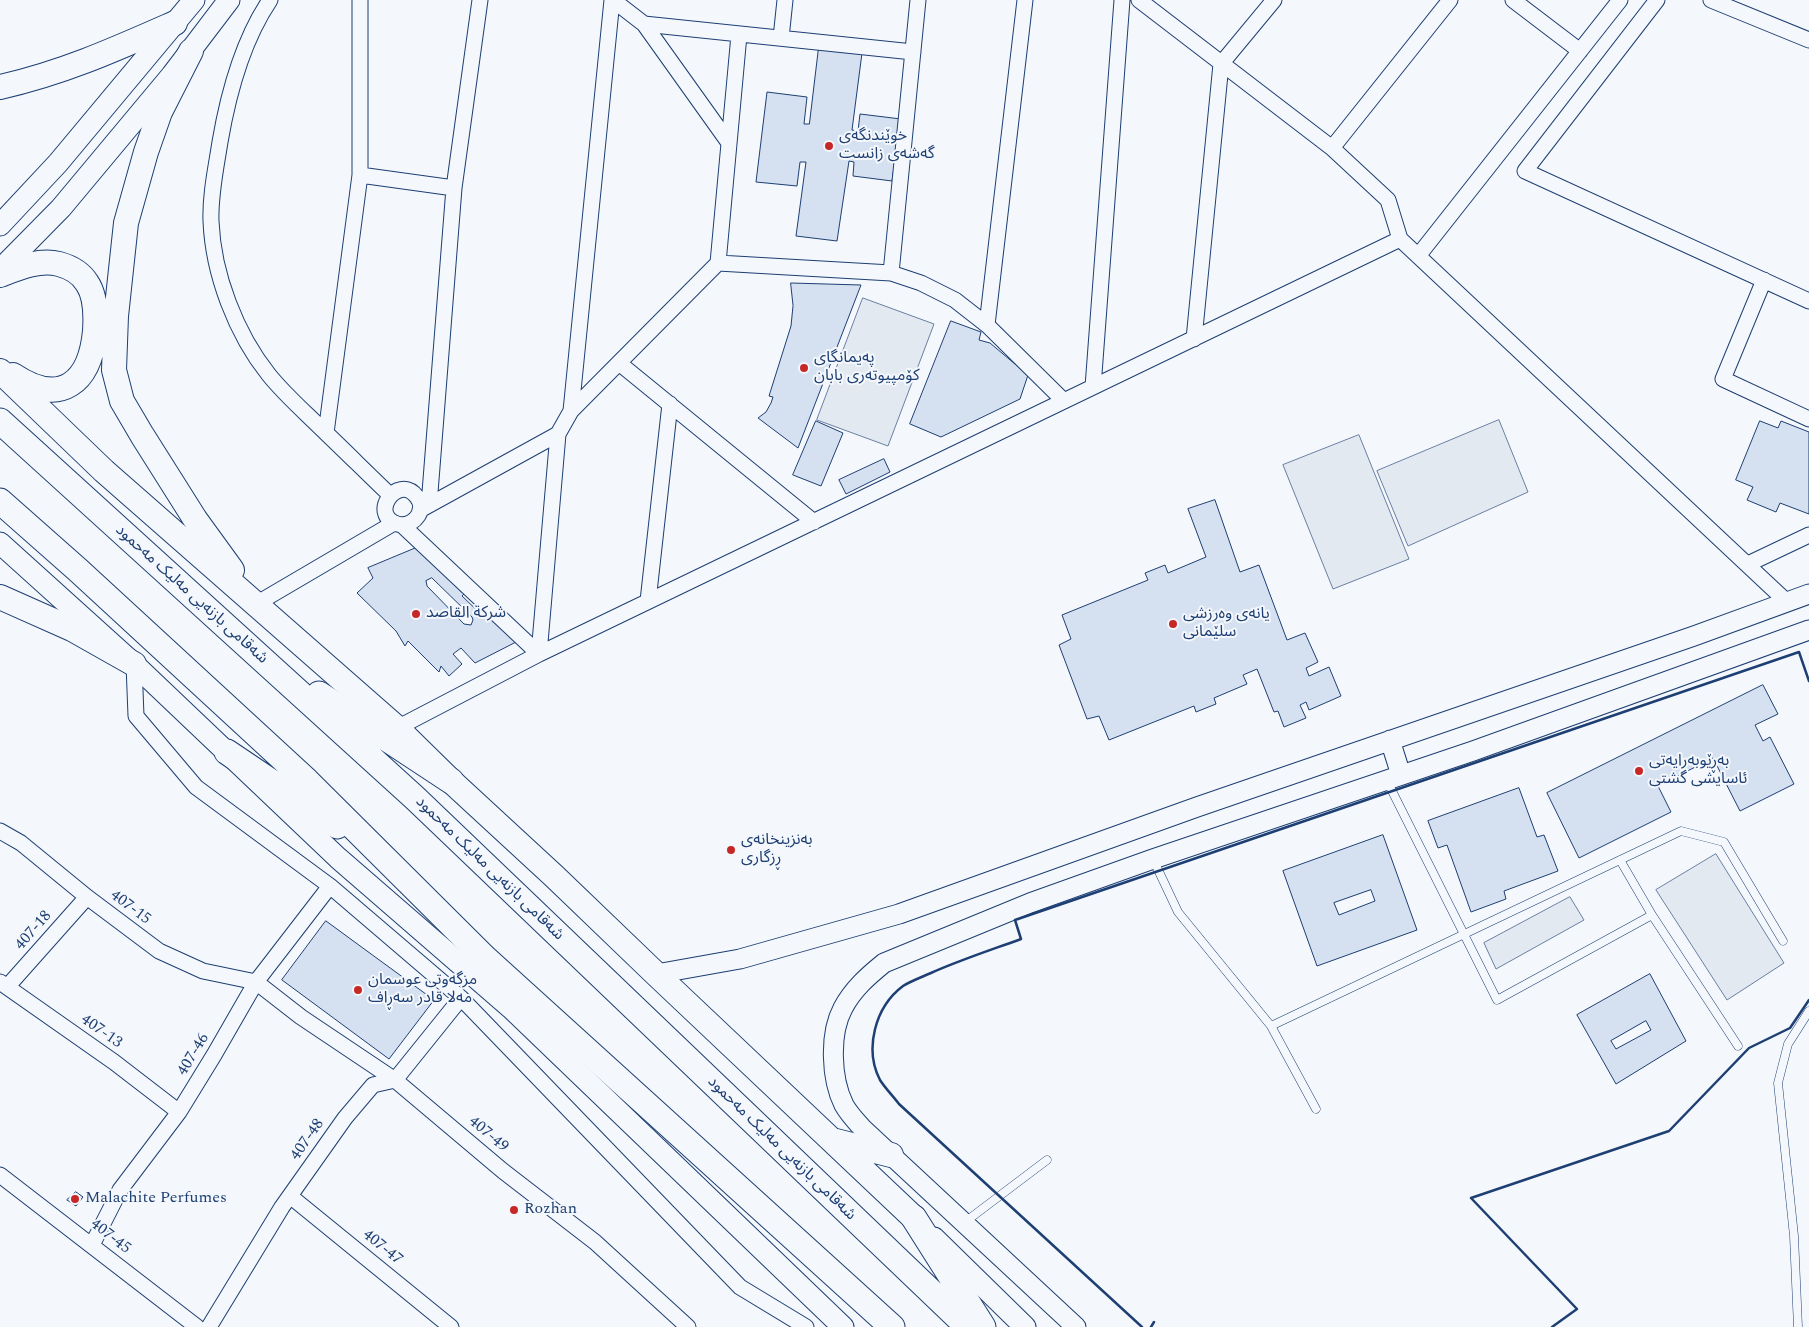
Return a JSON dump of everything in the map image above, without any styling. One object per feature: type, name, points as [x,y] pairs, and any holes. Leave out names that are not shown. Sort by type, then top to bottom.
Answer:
[{"type":"highway","name":"شەقامی بازنەیی مەلیک مەحمود","points":[[0,421],[415,798],[968,1327]]},
{"type":"highway","points":[[0,501],[78,570],[307,781],[485,958],[892,1327]]},
{"type":"highway","points":[[253,650],[450,781]]},
{"type":"highway","points":[[227,752],[384,858]]},
{"type":"highway","points":[[914,1218],[982,1327]]},
{"type":"main road","points":[[0,225],[58,163],[194,0]]},
{"type":"main road","points":[[0,270],[61,208],[191,51],[229,0]]},
{"type":"main road","points":[[0,88],[58,72],[101,56],[175,23]]},
{"type":"main road","points":[[191,51],[160,112],[146,152],[126,223],[116,316],[114,370],[122,401],[142,435],[195,519],[256,604]]},
{"type":"main road","points":[[0,275],[33,264],[58,264],[69,267],[80,274],[88,284],[95,308],[94,342],[90,359],[85,370],[69,385],[60,389],[40,389],[28,385],[0,367]]},
{"type":"main road","points":[[0,372],[104,471],[397,728],[450,781],[554,876],[914,1218],[1025,1327]]},
{"type":"main road","points":[[0,543],[134,664],[338,858],[517,1014],[843,1327]]},
{"type":"main road","points":[[0,597],[72,629],[134,664]]},
{"type":"main road","points":[[830,1140],[891,1155]]},
{"type":"street","points":[[270,0],[259,16],[239,67],[226,108],[215,174],[211,221],[217,266],[228,302],[247,342],[267,373],[289,398],[390,495]]},
{"type":"street","points":[[326,433],[360,175],[360,0]]},
{"type":"street","points":[[425,508],[454,188],[480,0]]},
{"type":"street","points":[[612,0],[644,24],[729,143]]},
{"type":"street","points":[[571,411],[612,0]]},
{"type":"street","points":[[781,38],[785,0]]},
{"type":"street","points":[[890,273],[918,0]]},
{"type":"street","points":[[987,325],[1025,0]]},
{"type":"street","points":[[1093,387],[1122,0]]},
{"type":"street","points":[[1139,0],[1332,148],[1388,200],[1400,239],[1787,602]]},
{"type":"street","points":[[1194,339],[1221,64],[1274,0]]},
{"type":"street","points":[[1332,148],[1450,0]]},
{"type":"street","points":[[1513,0],[1580,51]]},
{"type":"street","points":[[1418,256],[1620,0]]},
{"type":"street","points":[[1657,0],[1525,171],[1809,301]]},
{"type":"street","points":[[1712,0],[1809,40]]},
{"type":"street","points":[[644,24],[913,52]]},
{"type":"street","points":[[539,654],[558,434],[571,411],[718,263],[739,35]]},
{"type":"street","points":[[360,175],[454,188]]},
{"type":"street","points":[[397,728],[539,654],[1400,239]]},
{"type":"street","points":[[718,263],[890,273],[937,290],[955,300],[987,325],[1064,401]]},
{"type":"street","points":[[1764,280],[1723,379],[1809,419]]},
{"type":"street","points":[[619,363],[814,522]]},
{"type":"street","points":[[648,601],[670,404]]},
{"type":"street","points":[[256,604],[398,524],[413,522],[425,508],[558,434]]},
{"type":"street","points":[[425,508],[412,492],[400,490],[390,495],[386,500],[385,511],[387,517],[398,524],[539,654]]},
{"type":"street","points":[[1748,564],[1809,535]]},
{"type":"street","points":[[656,974],[740,959],[899,914],[1809,594]]},
{"type":"street","points":[[1076,1327],[851,1116],[838,1091],[834,1074],[833,1054],[837,1022],[843,1008],[864,979],[884,964],[1021,906],[1809,630]]},
{"type":"street","points":[[134,664],[136,716],[196,787],[330,886],[461,998],[740,1288],[806,1327]]},
{"type":"street","points":[[1390,740],[1393,777]]},
{"type":"street","name":"407-15","points":[[0,831],[21,844],[159,951],[203,971],[256,982]]},
{"type":"street","name":"407-46","points":[[92,1245],[120,1190],[179,1112],[256,982],[330,886]]},
{"type":"street","name":"407-18","points":[[4,985],[87,897]]},
{"type":"street","name":"407-49","points":[[256,982],[301,1017],[395,1080],[503,1171],[595,1242],[688,1327]]},
{"type":"street","name":"407-13","points":[[4,985],[114,1062],[179,1112]]},
{"type":"street","points":[[395,1080],[461,998]]},
{"type":"street","name":"407-48","points":[[209,1327],[290,1196],[345,1118],[373,1085],[395,1080]]},
{"type":"street","name":"407-45","points":[[0,1175],[197,1327]]},
{"type":"street","name":"407-47","points":[[290,1196],[451,1327]]},
{"type":"lane","points":[[1393,777],[1464,935],[1496,1000],[1652,915]]},
{"type":"lane","points":[[1271,1026],[1681,831],[1724,842],[1783,941]]},
{"type":"lane","points":[[1153,859],[1178,912],[1271,1026],[1316,1108]]},
{"type":"lane","points":[[1620,860],[1652,915],[1738,1046]]},
{"type":"lane","points":[[1798,1327],[1794,1236],[1778,1083],[1788,1044],[1809,1011]]},
{"type":"lane","points":[[964,1222],[1047,1160]]},
{"type":"shaded area","points":[[863,298],[934,324],[888,446],[817,420]]},
{"type":"shaded area","points":[[1499,420],[1528,492],[1408,546],[1377,471]]},
{"type":"shaded area","points":[[1359,435],[1409,559],[1333,589],[1283,465]]},
{"type":"shaded area","points":[[1716,854],[1784,963],[1727,1000],[1656,890]]},
{"type":"shaded area","points":[[1570,897],[1584,920],[1496,969],[1484,943]]},
{"type":"building","name":"خوێندنگەی گەشەی زانست","points":[[819,47],[862,53],[852,130],[858,131],[860,114],[901,119],[892,181],[853,176],[854,162],[849,161],[837,241],[796,236],[806,162],[800,162],[797,186],[756,182],[767,92],[807,97],[804,124],[809,124]]},
{"type":"building","name":"پەیمانگای کۆمپیوتەری بابان","points":[[791,283],[861,285],[798,448],[758,418],[766,412],[771,403],[773,397],[769,396],[791,326],[793,306]]},
{"type":"building","points":[[951,321],[981,332],[979,340],[990,343],[1028,375],[1020,399],[941,437],[910,424]]},
{"type":"building","points":[[816,421],[843,433],[821,486],[793,475]]},
{"type":"building","points":[[1760,421],[1778,428],[1781,421],[1809,432],[1809,514],[1780,503],[1776,512],[1747,500],[1753,487],[1736,480]]},
{"type":"building","points":[[884,459],[890,472],[846,494],[839,480]]},
{"type":"building","name":"یانەی وەرزشی سلێمانی","points":[[1215,500],[1240,572],[1259,565],[1287,640],[1305,633],[1318,662],[1306,668],[1309,676],[1329,667],[1341,696],[1309,710],[1306,702],[1300,705],[1306,718],[1284,727],[1278,711],[1274,712],[1257,669],[1243,675],[1247,684],[1214,698],[1216,704],[1196,712],[1194,706],[1109,740],[1099,716],[1087,719],[1059,645],[1071,639],[1062,615],[1148,580],[1145,573],[1165,565],[1168,573],[1206,557],[1188,509]]},
{"type":"building","name":"شركة القاصد","points":[[416,548],[464,594],[462,596],[483,616],[488,611],[518,641],[475,663],[461,648],[453,654],[462,664],[449,676],[441,666],[439,672],[408,641],[405,646],[396,631],[357,593],[373,578],[368,568]],"holes":[[[432,578],[472,617],[471,625],[464,624],[427,586],[426,581]]]},
{"type":"building","name":"بەڕێوبەرایەتی ئاسایشی گشتی","points":[[1763,685],[1778,714],[1755,725],[1763,741],[1770,737],[1794,784],[1740,811],[1713,758],[1658,786],[1671,812],[1579,858],[1547,793]]},
{"type":"building","points":[[1519,788],[1537,837],[1544,835],[1558,871],[1504,891],[1506,899],[1471,912],[1447,845],[1438,848],[1428,821]]},
{"type":"building","points":[[1383,835],[1417,930],[1317,966],[1283,871]],"holes":[[[1371,890],[1375,901],[1339,915],[1334,903]]]},
{"type":"building","name":"مزگەوتی عوسمان مەلا قادر سەڕاف","points":[[326,921],[434,1000],[389,1059],[282,980]]},
{"type":"building","points":[[1650,974],[1686,1041],[1616,1084],[1577,1015]],"holes":[[[1646,1021],[1651,1030],[1616,1049],[1611,1041]]]},
{"type":"building","name":"Malachite Perfumes","points":[[76,1192],[83,1197],[76,1206],[67,1200]]},
{"type":"wall","points":[[1142,1327],[899,1104],[884,1086],[875,1068],[873,1042],[879,1017],[893,995],[903,986],[917,979],[964,959],[1021,939],[1015,920],[1799,652],[1809,681]]},
{"type":"wall","points":[[1552,1327],[1577,1309],[1471,1198],[1669,1131],[1749,1048],[1790,1028],[1809,1000]]},
{"type":"wall","points":[[1151,1327],[1154,1322]]},
{"type":"place","name":"خوێندنگەی گەشەی زانست","points":[[829,146]]},
{"type":"place","name":"پەیمانگای کۆمپیوتەری بابان","points":[[804,368]]},
{"type":"place","name":"شركة القاصد","points":[[416,614]]},
{"type":"place","name":"یانەی وەرزشی سلێمانی","points":[[1173,624]]},
{"type":"place","name":"بەڕێوبەرایەتی ئاسایشی گشتی","points":[[1639,771]]},
{"type":"place","name":"بەنزینخانەی ڕزگاری","points":[[731,850]]},
{"type":"place","name":"مزگەوتی عوسمان مەلا قادر سەڕاف","points":[[358,990]]},
{"type":"place","name":"Malachite Perfumes","points":[[75,1199]]},
{"type":"place","name":"Rozhan","points":[[514,1210]]}]
